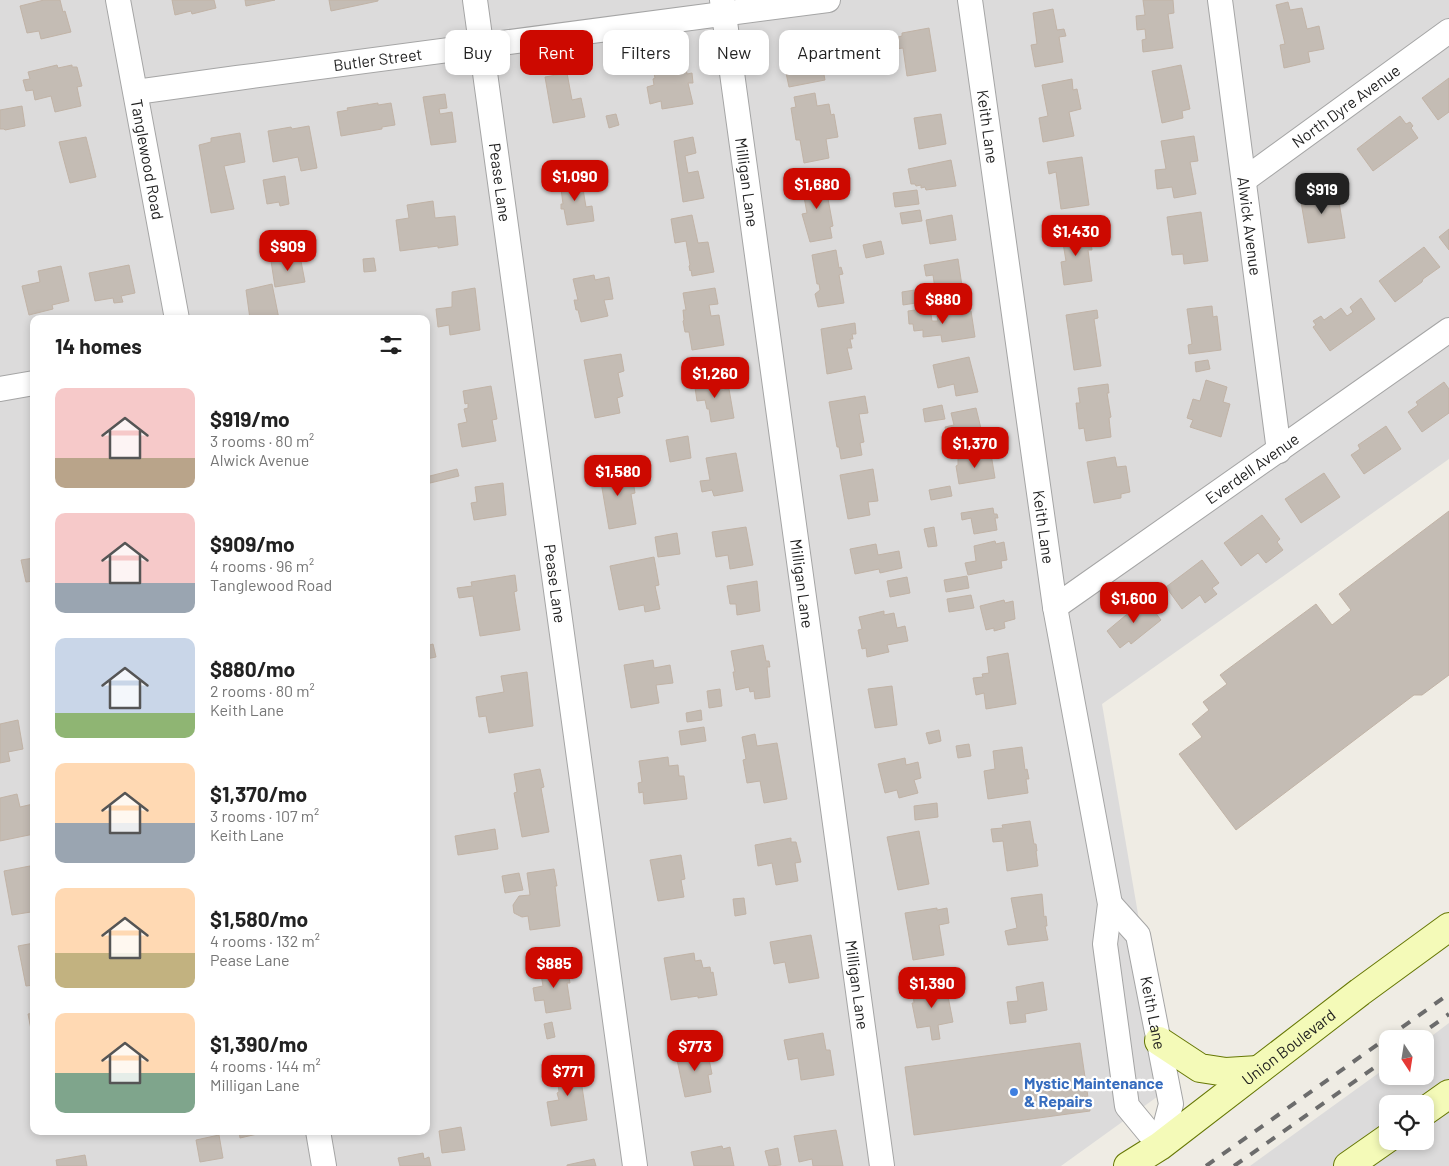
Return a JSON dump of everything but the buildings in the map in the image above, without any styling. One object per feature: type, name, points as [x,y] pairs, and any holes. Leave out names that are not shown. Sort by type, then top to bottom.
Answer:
[{"type":"main road","name":"Union Boulevard","points":[[1128,1166],[1160,1146],[1360,992],[1449,927]]},
{"type":"main road","points":[[1159,1041],[1200,1068],[1226,1072],[1258,1070]]},
{"type":"main road","points":[[1434,1105],[1449,1094]]},
{"type":"main road","points":[[1348,1166],[1379,1144]]},
{"type":"street","name":"Tanglewood Road","points":[[118,0],[176,315]]},
{"type":"street","name":"Pease Lane","points":[[475,0],[479,30]]},
{"type":"street","name":"Butler Street","points":[[510,41],[723,7],[828,0]]},
{"type":"street","name":"Keith Lane","points":[[970,0],[1055,607],[1110,904],[1105,944],[1127,1106],[1160,1146]]},
{"type":"street","name":"Alwick Avenue","points":[[1220,0],[1279,451]]},
{"type":"street","name":"Milligan Lane","points":[[723,7],[882,1166]]},
{"type":"street","name":"North Dyre Avenue","points":[[1244,180],[1449,31]]},
{"type":"street","name":"Butler Street","points":[[136,92],[445,51]]},
{"type":"street","name":"Pease Lane","points":[[485,75],[635,1166]]},
{"type":"street","name":"Everdell Avenue","points":[[1055,607],[1449,330]]},
{"type":"street","points":[[0,389],[30,384]]},
{"type":"street","name":"Keith Lane","points":[[1110,904],[1138,935],[1172,1104],[1160,1146]]},
{"type":"street","points":[[319,1135],[324,1166]]},
{"type":"shaded area","points":[[0,0],[1449,0],[1449,459],[1102,704],[1168,1089],[1061,1166],[0,1166]]},
{"type":"shaded area","points":[[1449,1023],[1449,1166],[1250,1166],[1379,1073],[1379,1085],[1434,1085],[1434,1034]]},
{"type":"railway","points":[[1206,1166],[1449,994]]},
{"type":"railway","points":[[1427,1030],[1449,1014]]},
{"type":"railway","points":[[1234,1166],[1379,1064]]},
{"type":"place","name":"Mystic Maintenance & Repairs","points":[[1014,1092]]}]
